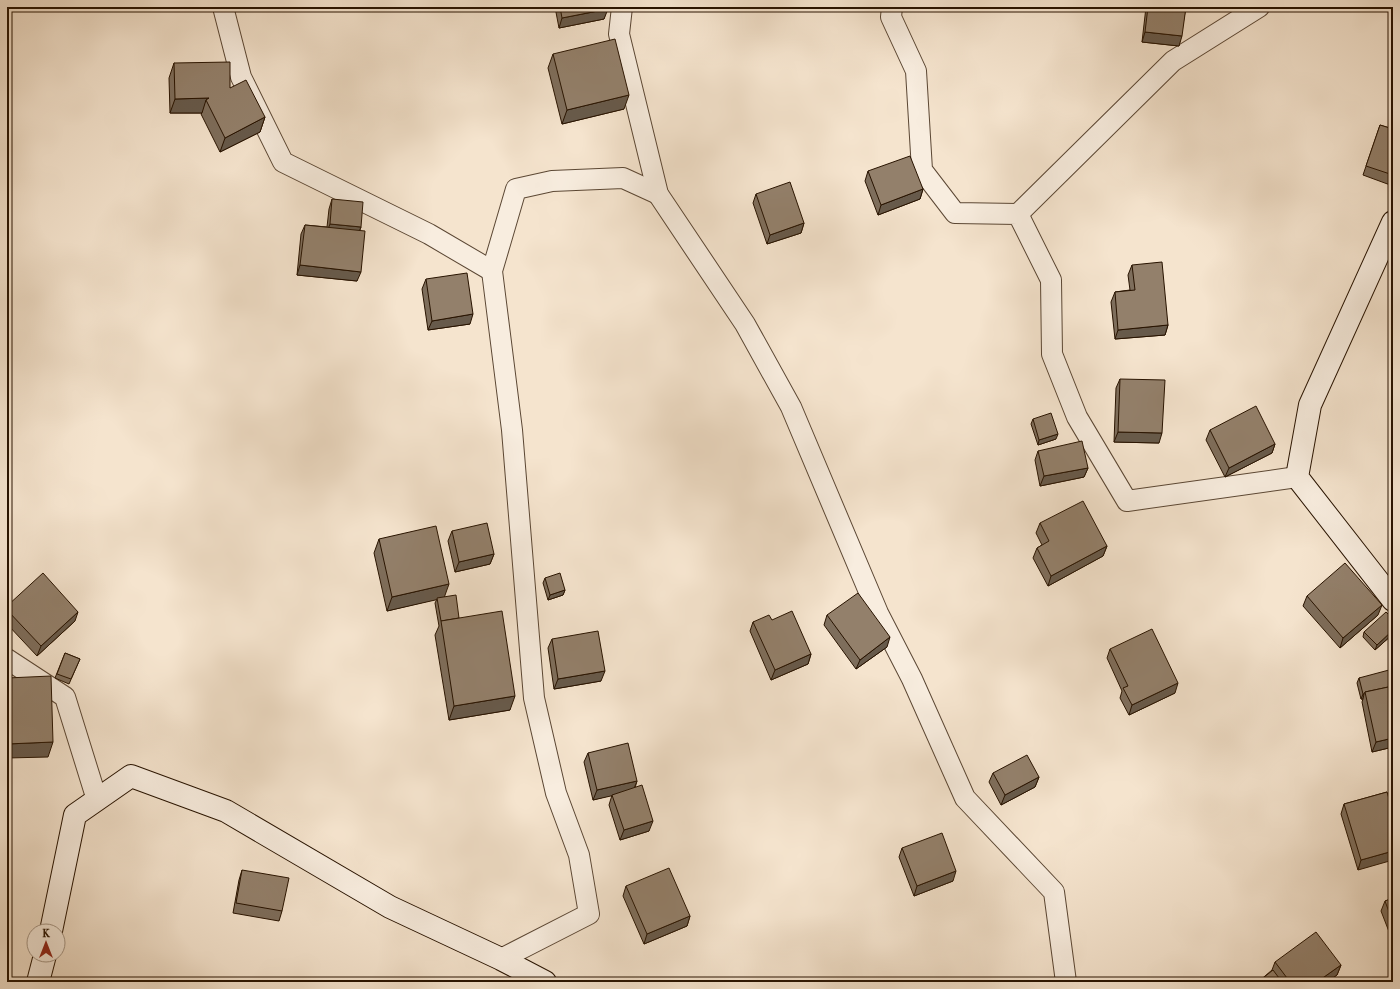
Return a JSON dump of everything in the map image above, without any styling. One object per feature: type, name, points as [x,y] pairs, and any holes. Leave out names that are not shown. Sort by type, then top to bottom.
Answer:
[{"type":"street","points":[[223,7],[241,77],[283,162],[429,234],[492,271]]},
{"type":"street","points":[[622,7],[619,34],[658,194],[745,324],[791,407],[878,613],[912,679],[966,798],[1054,892],[1066,982]]},
{"type":"street","points":[[892,7],[891,17],[916,72],[922,170],[955,213],[1018,214],[1173,62],[1259,7]]},
{"type":"street","points":[[501,959],[589,914],[579,855],[556,793],[534,698],[512,430],[492,271],[516,189],[552,181],[623,178],[658,194]]},
{"type":"street","points":[[1018,214],[1051,280],[1052,354],[1077,417],[1127,501],[1297,477]]},
{"type":"street","points":[[1393,222],[1310,405],[1297,477],[1393,600]]},
{"type":"street","points":[[7,658],[65,697],[98,800]]},
{"type":"street","points":[[53,923],[75,816],[131,776],[226,811],[390,907],[501,959],[532,979]]},
{"type":"street","points":[[38,982],[44,963]]},
{"type":"building","points":[[560,7],[607,7],[608,9],[562,18]]},
{"type":"building","points":[[1148,7],[1186,7],[1182,36],[1145,32]]},
{"type":"building","points":[[615,39],[629,95],[567,110],[553,54]]},
{"type":"building","points":[[230,62],[230,88],[246,80],[265,117],[225,138],[206,100],[209,98],[175,99],[174,63]]},
{"type":"building","points":[[1380,125],[1393,129],[1393,175],[1366,166]]},
{"type":"building","points":[[910,156],[923,189],[881,205],[868,171]]},
{"type":"building","points":[[790,182],[804,223],[770,235],[756,194]]},
{"type":"building","points":[[332,199],[363,202],[361,227],[330,224]]},
{"type":"building","points":[[305,225],[365,231],[361,272],[300,265]]},
{"type":"building","points":[[1162,262],[1168,325],[1118,330],[1115,292],[1135,290],[1132,265]]},
{"type":"building","points":[[467,273],[473,314],[432,321],[426,279]]},
{"type":"building","points":[[1120,379],[1165,380],[1162,433],[1118,432]]},
{"type":"building","points":[[1256,406],[1275,444],[1229,468],[1210,430]]},
{"type":"building","points":[[1051,413],[1058,434],[1039,440],[1033,419]]},
{"type":"building","points":[[1082,441],[1088,468],[1044,476],[1038,451]]},
{"type":"building","points":[[1083,501],[1107,546],[1051,576],[1037,548],[1049,541],[1040,523]]},
{"type":"building","points":[[487,523],[494,554],[459,562],[452,531]]},
{"type":"building","points":[[436,526],[449,584],[392,597],[379,539]]},
{"type":"building","points":[[1345,563],[1382,605],[1343,638],[1307,596]]},
{"type":"building","points":[[43,573],[78,612],[41,646],[7,610],[7,606]]},
{"type":"building","points":[[560,573],[565,590],[550,595],[545,578]]},
{"type":"building","points":[[858,593],[890,637],[860,660],[827,615]]},
{"type":"building","points":[[456,595],[459,618],[441,621],[437,598]]},
{"type":"building","points":[[502,611],[515,696],[454,706],[441,621]]},
{"type":"building","points":[[792,611],[811,654],[775,670],[753,622],[769,615],[772,620]]},
{"type":"building","points":[[1386,612],[1393,619],[1393,630],[1377,645],[1364,632]]},
{"type":"building","points":[[1152,629],[1178,683],[1132,705],[1123,688],[1128,686],[1110,649]]},
{"type":"building","points":[[598,631],[605,671],[558,679],[552,639]]},
{"type":"building","points":[[65,653],[80,659],[71,679],[57,674]]},
{"type":"building","points":[[7,657],[10,660],[7,665]]},
{"type":"building","points":[[1389,670],[1393,686],[1365,692],[1363,694],[1359,678]]},
{"type":"building","points":[[51,676],[53,742],[7,744],[7,678]]},
{"type":"building","points":[[1393,686],[1393,738],[1376,742],[1365,692]]},
{"type":"building","points":[[628,743],[637,781],[597,790],[588,753]]},
{"type":"building","points":[[1027,755],[1039,777],[1005,795],[993,773]]},
{"type":"building","points":[[642,785],[653,821],[624,830],[612,795]]},
{"type":"building","points":[[1387,792],[1393,812],[1393,851],[1361,860],[1344,804]]},
{"type":"building","points":[[942,833],[956,871],[917,886],[902,848]]},
{"type":"building","points":[[669,868],[690,916],[647,934],[626,886]]},
{"type":"building","points":[[242,870],[289,878],[282,911],[236,903]]},
{"type":"building","points":[[1393,898],[1393,923],[1385,901]]},
{"type":"building","points":[[1316,932],[1341,965],[1317,982],[1290,982],[1275,962]]},
{"type":"building","points":[[1273,970],[1282,982],[1258,982]]},
{"type":"building","points":[[503,980],[503,982],[444,982]]}]
